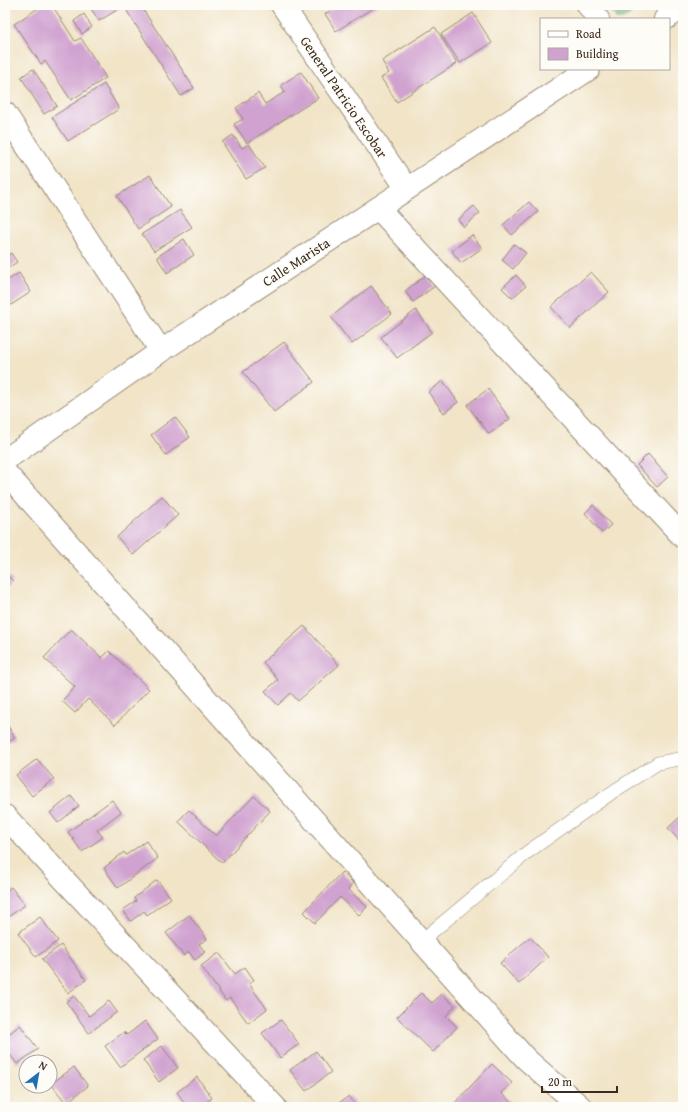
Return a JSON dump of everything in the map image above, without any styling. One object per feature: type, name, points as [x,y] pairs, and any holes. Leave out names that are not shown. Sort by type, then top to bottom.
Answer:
[{"type":"street","name":"General Patricio Escobar","points":[[282,5],[407,189]]},
{"type":"street","points":[[588,5],[597,18]]},
{"type":"street","points":[[666,18],[683,7]]},
{"type":"street","name":"Calle Marista","points":[[5,460],[161,351],[587,70]]},
{"type":"street","points":[[5,113],[161,351]]},
{"type":"street","points":[[378,208],[683,537]]},
{"type":"street","points":[[5,472],[526,1059],[581,1107]]},
{"type":"street","points":[[5,816],[275,1107]]},
{"type":"lane","points":[[421,941],[529,851],[608,795],[658,763],[683,759]]},
{"type":"green space","points":[[607,5],[643,5],[624,18],[616,18]]},
{"type":"building","points":[[43,5],[52,5],[75,41],[81,38],[106,78],[71,100],[45,61],[41,64],[14,24]]},
{"type":"building","points":[[93,5],[125,5],[99,21],[90,7]]},
{"type":"building","points":[[130,5],[140,5],[194,88],[181,96],[125,8]]},
{"type":"building","points":[[318,5],[330,5],[321,10]]},
{"type":"building","points":[[339,5],[378,5],[336,31],[325,14]]},
{"type":"building","points":[[473,13],[492,43],[460,63],[441,34]]},
{"type":"building","points":[[84,14],[92,27],[82,34],[74,21]]},
{"type":"building","points":[[435,27],[457,63],[397,102],[381,78],[389,73],[382,61]]},
{"type":"building","points":[[33,69],[57,106],[44,114],[21,77]]},
{"type":"building","points":[[301,72],[318,98],[247,143],[234,124],[243,119],[236,108],[258,93],[265,104],[285,92],[281,85]]},
{"type":"building","points":[[104,84],[119,109],[68,141],[52,117]]},
{"type":"building","points":[[233,135],[242,148],[249,144],[265,168],[246,179],[222,142]]},
{"type":"building","points":[[150,175],[171,207],[138,229],[117,196]]},
{"type":"building","points":[[529,202],[538,212],[512,235],[503,225]]},
{"type":"building","points":[[474,206],[480,213],[464,227],[458,220]]},
{"type":"building","points":[[180,210],[192,227],[154,251],[142,234]]},
{"type":"building","points":[[472,235],[482,248],[461,263],[452,251]]},
{"type":"building","points":[[184,239],[194,255],[167,273],[157,257]]},
{"type":"building","points":[[514,244],[526,253],[513,269],[502,260]]},
{"type":"building","points":[[11,253],[17,262],[5,270],[5,257]]},
{"type":"building","points":[[591,272],[609,292],[570,328],[551,307]]},
{"type":"building","points":[[19,273],[31,292],[5,309],[5,282]]},
{"type":"building","points":[[426,275],[435,286],[413,302],[405,291]]},
{"type":"building","points":[[516,275],[526,286],[512,298],[502,288]]},
{"type":"building","points":[[371,286],[392,314],[352,344],[331,317]]},
{"type":"building","points":[[416,310],[432,332],[397,358],[381,337]]},
{"type":"building","points":[[284,342],[314,382],[274,412],[243,372]]},
{"type":"building","points":[[443,381],[458,402],[444,413],[428,392]]},
{"type":"building","points":[[488,389],[510,419],[489,434],[467,405]]},
{"type":"building","points":[[175,417],[190,437],[166,455],[151,435]]},
{"type":"building","points":[[648,454],[668,477],[657,487],[637,465]]},
{"type":"building","points":[[162,496],[178,515],[133,555],[117,537]]},
{"type":"building","points":[[593,505],[611,525],[602,533],[585,513]]},
{"type":"building","points":[[5,573],[13,581],[5,590]]},
{"type":"building","points":[[304,626],[339,665],[298,701],[291,693],[278,705],[265,691],[278,680],[263,662]]},
{"type":"building","points":[[71,629],[102,658],[109,651],[149,689],[115,725],[88,699],[75,713],[62,701],[75,687],[44,658]]},
{"type":"building","points":[[5,721],[15,738],[5,744]]},
{"type":"building","points":[[37,759],[54,779],[32,796],[16,775]]},
{"type":"building","points":[[71,796],[79,806],[58,823],[50,813]]},
{"type":"building","points":[[254,796],[270,811],[222,863],[178,821],[189,810],[216,836]]},
{"type":"building","points":[[112,800],[121,812],[97,830],[103,837],[82,852],[68,832]]},
{"type":"building","points":[[683,814],[683,845],[668,828]]},
{"type":"building","points":[[146,841],[158,858],[118,888],[104,868],[124,852],[126,855]]},
{"type":"building","points":[[342,872],[353,883],[348,889],[367,907],[359,915],[340,897],[315,923],[304,912]]},
{"type":"building","points":[[157,880],[171,898],[147,915],[144,911],[131,921],[123,910],[136,901],[134,898]]},
{"type":"building","points":[[11,887],[25,905],[5,919],[5,892]]},
{"type":"building","points":[[189,915],[207,939],[199,944],[205,952],[195,960],[189,952],[184,956],[166,933]]},
{"type":"building","points":[[40,917],[58,941],[36,957],[18,933]]},
{"type":"building","points":[[530,937],[548,957],[519,984],[500,963]]},
{"type":"building","points":[[61,945],[86,980],[68,993],[42,959]]},
{"type":"building","points":[[219,953],[235,974],[245,967],[254,980],[249,984],[267,1009],[248,1023],[230,998],[226,1001],[201,966]]},
{"type":"building","points":[[421,993],[432,1003],[442,994],[455,1006],[446,1016],[457,1027],[433,1052],[397,1017]]},
{"type":"building","points":[[74,996],[89,1016],[109,1001],[117,1012],[89,1033],[66,1002]]},
{"type":"building","points":[[281,1020],[299,1044],[280,1058],[262,1033]]},
{"type":"building","points":[[145,1021],[158,1039],[120,1067],[105,1046],[124,1032],[127,1035]]},
{"type":"building","points":[[20,1025],[38,1049],[31,1054],[18,1054],[17,1064],[5,1048],[5,1037]]},
{"type":"building","points":[[162,1046],[178,1068],[159,1082],[143,1060]]},
{"type":"building","points":[[316,1051],[331,1072],[306,1091],[290,1070]]},
{"type":"building","points":[[492,1064],[512,1083],[501,1093],[514,1105],[512,1107],[451,1107]]},
{"type":"building","points":[[74,1067],[88,1086],[66,1103],[58,1093],[58,1079]]},
{"type":"building","points":[[197,1077],[212,1098],[200,1107],[187,1107],[177,1092]]},
{"type":"building","points":[[349,1096],[357,1107],[333,1107]]}]
